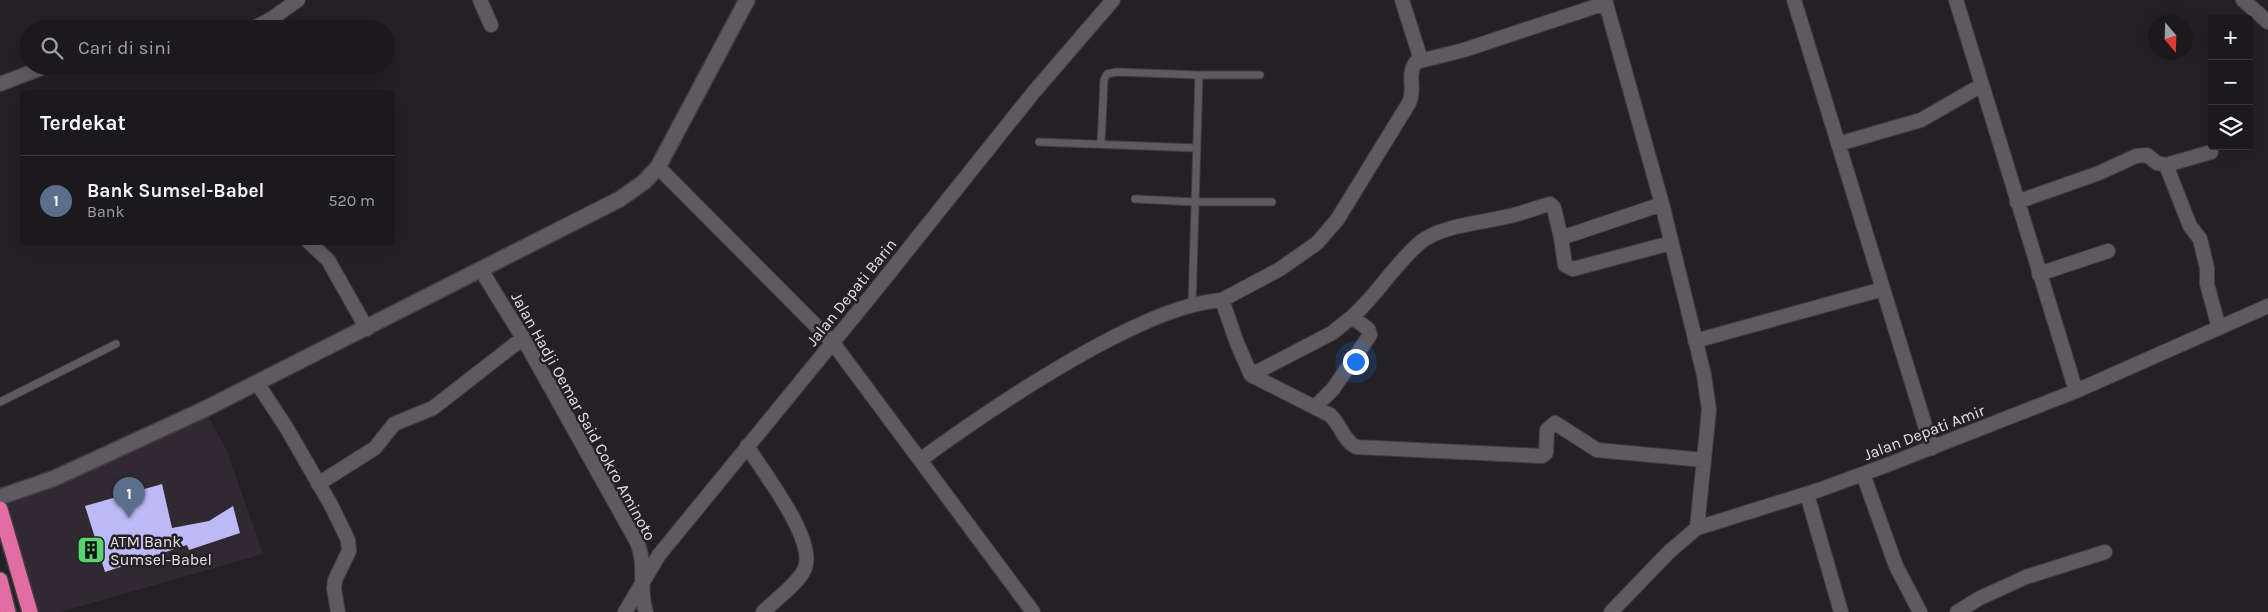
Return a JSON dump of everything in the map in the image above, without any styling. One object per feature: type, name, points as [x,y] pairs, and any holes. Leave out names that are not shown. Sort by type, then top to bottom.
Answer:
[{"type":"highway","points":[[0,509],[30,612]]},
{"type":"highway","points":[[0,580],[8,612]]},
{"type":"main road","points":[[0,497],[55,478],[257,383],[620,199],[644,182],[658,167],[747,0]]},
{"type":"street","points":[[269,20],[298,0]]},
{"type":"street","points":[[480,0],[491,25]]},
{"type":"street","name":"Jalan Depati Barin","points":[[625,612],[659,555],[1033,93],[1113,0]]},
{"type":"street","points":[[1402,0],[1421,60]]},
{"type":"street","points":[[1794,0],[1932,448]]},
{"type":"street","points":[[1956,0],[2076,391]]},
{"type":"street","points":[[2243,0],[2268,22]]},
{"type":"street","points":[[920,460],[991,408],[1071,359],[1143,323],[1203,302],[1222,300],[1280,269],[1311,248],[1336,220],[1404,112],[1412,95],[1411,70],[1416,62],[1464,50],[1606,1],[1662,204],[1704,375],[1709,410],[1697,528]]},
{"type":"street","points":[[0,84],[24,75]]},
{"type":"street","points":[[1838,144],[1921,120],[1982,85]]},
{"type":"street","points":[[2017,202],[2136,156],[2147,155],[2157,163],[2166,165],[2210,152]]},
{"type":"street","points":[[2166,165],[2190,226],[2200,239],[2207,268],[2207,284],[2219,328]]},
{"type":"street","points":[[658,167],[832,343],[1033,612]]},
{"type":"street","points":[[1251,375],[1332,334],[1364,306],[1385,279],[1413,249],[1434,235],[1515,215],[1550,204],[1554,208],[1566,265],[1573,269],[1671,244]]},
{"type":"street","points":[[1560,238],[1662,204]]},
{"type":"street","points":[[312,245],[328,260],[366,329]]},
{"type":"street","points":[[2039,274],[2108,251]]},
{"type":"street","name":"Jalan Hadji Oemar Said Cokro Aminoto","points":[[481,270],[524,338],[636,542],[642,558],[643,602],[646,612]]},
{"type":"street","points":[[1695,341],[1883,289]]},
{"type":"street","points":[[1222,300],[1237,343],[1251,375],[1333,417],[1340,432],[1356,447],[1542,456],[1546,453],[1547,430],[1555,423],[1597,450],[1704,460]]},
{"type":"street","name":"Jalan Depati Amir","points":[[1611,612],[1668,552],[1697,528],[1807,494],[1932,448],[2076,391],[2268,306]]},
{"type":"street","points":[[1315,407],[1333,389],[1370,335],[1368,329],[1352,317]]},
{"type":"street","points":[[318,484],[375,448],[389,427],[433,408],[524,338]]},
{"type":"street","points":[[257,383],[286,427],[331,505],[349,543],[348,556],[335,580],[334,589],[338,612]]},
{"type":"street","points":[[747,446],[800,530],[807,552],[807,562],[802,574],[763,612]]},
{"type":"street","points":[[1863,474],[1893,559],[1920,612]]},
{"type":"street","points":[[1807,494],[1840,612]]},
{"type":"street","points":[[1956,612],[1980,598],[2026,577],[2105,552]]},
{"type":"lane","points":[[1102,144],[1104,80],[1107,74],[1117,72],[1260,75]]},
{"type":"lane","points":[[1192,306],[1198,75]]},
{"type":"lane","points":[[1039,142],[1197,148]]},
{"type":"lane","points":[[1135,199],[1195,202],[1272,202]]},
{"type":"lane","points":[[0,402],[116,344]]},
{"type":"shaded area","points":[[206,412],[227,451],[263,554],[60,612],[37,612],[8,504]]},
{"type":"building","points":[[162,484],[172,528],[209,521],[233,506],[240,533],[189,550],[187,545],[105,572],[99,553],[87,558],[82,546],[96,541],[85,506]]},
{"type":"place","name":"Bank Sumsel-Babel","points":[[129,518]]},
{"type":"place","name":"ATM Bank Sumsel-Babel","points":[[91,550]]}]
